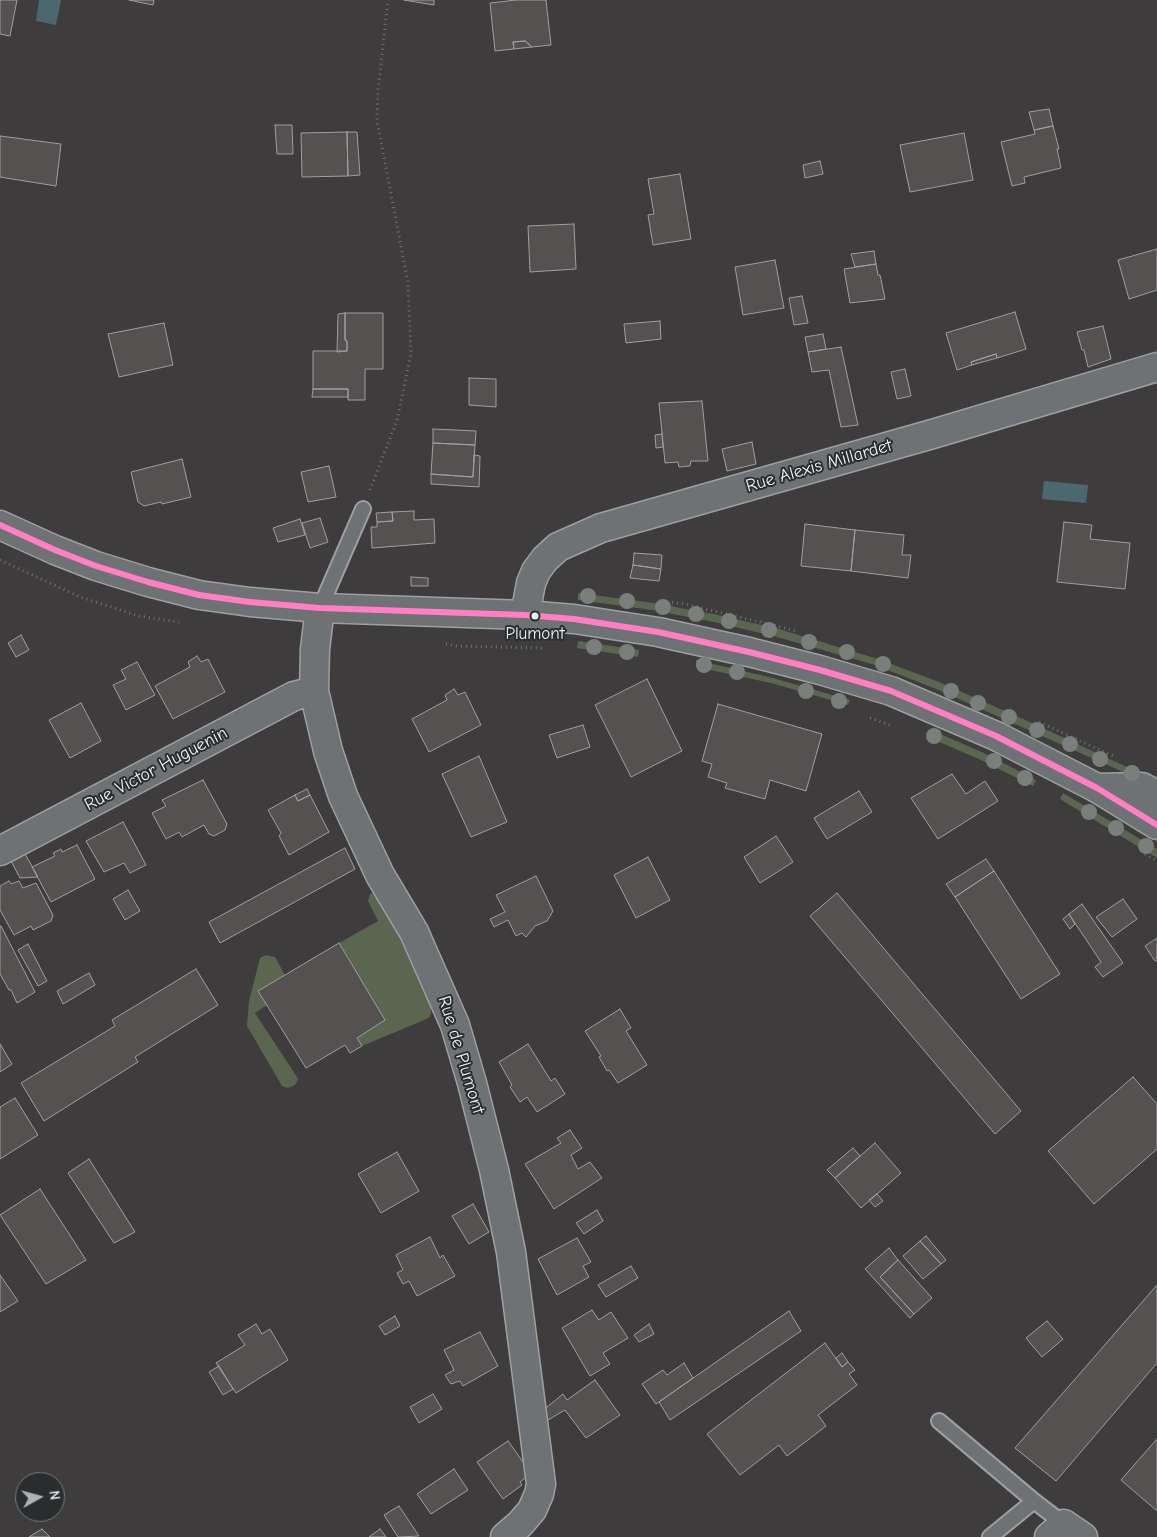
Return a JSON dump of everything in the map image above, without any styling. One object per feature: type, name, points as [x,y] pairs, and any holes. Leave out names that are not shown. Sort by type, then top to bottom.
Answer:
[{"type":"street","name":"Rue Alexis Millardet","points":[[526,615],[531,583],[536,571],[545,559],[558,547],[601,528],[936,433],[1157,367]]},
{"type":"street","points":[[0,525],[88,563],[148,582],[199,594],[250,602],[320,608],[526,615],[574,619],[667,634],[775,658],[891,691],[996,736],[1097,788],[1157,825]]},
{"type":"street","name":"Rue de Plumont","points":[[320,608],[315,649],[314,691],[328,751],[343,796],[380,875],[414,932],[455,1025],[492,1162],[511,1252],[541,1484],[532,1510],[505,1537]]},
{"type":"street","name":"Rue Victor Huguenin","points":[[0,851],[294,696],[314,691]]},
{"type":"street","points":[[1097,788],[1142,787],[1157,795]]},
{"type":"lane","points":[[320,608],[363,509]]},
{"type":"lane","points":[[939,1421],[1034,1501],[1065,1533]]},
{"type":"lane","points":[[990,1537],[1034,1501]]},
{"type":"path","points":[[363,509],[397,420],[410,354],[408,284],[377,121],[378,90],[388,0]]},
{"type":"path","points":[[865,716],[900,729]]},
{"type":"path","points":[[1141,851],[1157,861]]},
{"type":"green space","points":[[578,593],[654,603],[718,615],[779,629],[878,659],[939,682],[1032,723],[1157,781],[1157,787],[936,689],[875,665],[777,637],[714,622],[652,610],[578,600]]},
{"type":"green space","points":[[578,641],[639,650],[638,657],[577,648]]},
{"type":"green space","points":[[696,660],[773,678],[850,700],[848,705],[771,683],[696,667]]},
{"type":"green space","points":[[931,730],[984,753],[1036,780],[1033,786],[981,760],[928,737]]},
{"type":"green space","points":[[1063,793],[1157,849],[1157,858],[1060,799]]},
{"type":"green space","points":[[376,891],[412,949],[431,1005],[431,1013],[430,1017],[422,1021],[362,1046],[357,1038],[385,1020],[339,943],[378,921],[368,901],[370,894]]},
{"type":"green space","points":[[266,955],[275,957],[285,975],[259,991],[267,1005],[255,1013],[298,1079],[295,1085],[288,1088],[282,1086],[247,1026],[249,1001],[260,958]]},
{"type":"water","points":[[39,0],[61,0],[56,25],[36,21]]},
{"type":"water","points":[[1044,481],[1088,485],[1086,503],[1042,499]]},
{"type":"building","points":[[0,0],[17,0],[10,36],[0,34]]},
{"type":"building","points":[[129,0],[154,0],[153,5]]},
{"type":"building","points":[[404,0],[434,0],[434,5]]},
{"type":"building","points":[[516,0],[546,0],[551,45],[532,47],[525,41],[513,42],[514,49],[495,51],[490,3]]},
{"type":"building","points":[[525,41],[532,47],[514,49],[513,42]]},
{"type":"building","points":[[1049,109],[1053,126],[1034,130],[1029,112]]},
{"type":"building","points":[[275,125],[292,125],[293,154],[277,154]]},
{"type":"building","points":[[1053,126],[1059,149],[1057,149],[1061,168],[1024,177],[1025,183],[1012,186],[1001,142],[1035,134],[1034,130]]},
{"type":"building","points":[[347,132],[348,176],[302,177],[301,133]]},
{"type":"building","points":[[347,132],[357,132],[360,175],[348,176]]},
{"type":"building","points":[[964,133],[973,180],[910,192],[900,145]]},
{"type":"building","points":[[0,136],[61,144],[56,186],[0,177]]},
{"type":"building","points":[[820,161],[823,174],[805,178],[803,165]]},
{"type":"building","points":[[680,174],[691,239],[653,245],[648,215],[654,214],[648,179]]},
{"type":"building","points":[[574,224],[576,269],[530,272],[528,226]]},
{"type":"building","points":[[1157,249],[1157,290],[1129,299],[1118,260]]},
{"type":"building","points":[[874,251],[876,264],[855,267],[851,254]]},
{"type":"building","points":[[775,260],[784,308],[743,315],[735,267]]},
{"type":"building","points":[[876,264],[885,299],[850,303],[844,269]]},
{"type":"building","points":[[802,296],[808,323],[794,325],[789,298]]},
{"type":"building","points":[[1015,312],[1026,349],[997,358],[996,354],[971,362],[972,365],[957,370],[946,333]]},
{"type":"building","points":[[345,313],[347,351],[337,352],[338,314]]},
{"type":"building","points":[[345,313],[383,313],[383,369],[365,369],[365,400],[348,400],[348,389],[313,389],[313,351],[347,351]]},
{"type":"building","points":[[660,321],[661,339],[626,343],[624,324]]},
{"type":"building","points":[[164,323],[173,365],[119,377],[108,334]]},
{"type":"building","points":[[1103,326],[1111,359],[1088,367],[1077,332]]},
{"type":"building","points":[[823,334],[826,349],[808,352],[805,337]]},
{"type":"building","points":[[841,347],[858,425],[841,427],[829,370],[812,372],[808,352]]},
{"type":"building","points":[[996,354],[997,358],[972,365],[971,362]]},
{"type":"building","points":[[905,369],[911,396],[897,399],[891,372]]},
{"type":"building","points":[[469,378],[496,379],[496,407],[469,405]]},
{"type":"building","points":[[313,389],[348,389],[348,397],[312,397]]},
{"type":"building","points":[[702,401],[708,461],[691,461],[690,466],[679,467],[678,462],[665,463],[659,403]]},
{"type":"building","points":[[433,429],[476,431],[475,445],[433,443]]},
{"type":"building","points":[[662,434],[663,447],[656,448],[655,435]]},
{"type":"building","points":[[752,442],[756,464],[727,471],[722,449]]},
{"type":"building","points":[[433,443],[475,445],[473,477],[431,474]]},
{"type":"building","points":[[474,455],[480,456],[479,487],[431,484],[431,474],[473,477]]},
{"type":"building","points":[[182,459],[191,497],[144,506],[138,502],[131,472]]},
{"type":"building","points":[[329,466],[336,497],[308,502],[301,472]]},
{"type":"building","points":[[414,511],[414,520],[434,519],[435,543],[372,548],[371,527],[377,527],[377,522],[393,521],[392,512]]},
{"type":"building","points":[[392,512],[393,521],[377,522],[376,513]]},
{"type":"building","points":[[320,518],[328,542],[310,548],[302,523]]},
{"type":"building","points":[[300,519],[305,535],[278,542],[273,528]]},
{"type":"building","points":[[1064,522],[1092,525],[1090,539],[1130,543],[1125,589],[1057,582]]},
{"type":"building","points":[[805,524],[855,530],[851,571],[801,566]]},
{"type":"building","points":[[855,530],[904,535],[902,555],[911,555],[908,578],[851,571]]},
{"type":"building","points":[[634,553],[662,555],[661,569],[633,565]]},
{"type":"building","points":[[633,565],[661,569],[659,581],[630,578]]},
{"type":"building","points":[[411,577],[428,578],[428,586],[411,586]]},
{"type":"building","points":[[21,635],[29,650],[16,657],[8,643]]},
{"type":"building","points":[[197,656],[201,662],[208,659],[225,692],[173,719],[155,686],[190,667],[188,662]]},
{"type":"building","points":[[137,662],[155,695],[126,710],[113,685],[126,679],[121,670]]},
{"type":"building","points":[[647,679],[682,751],[631,777],[595,705]]},
{"type":"building","points":[[454,689],[458,695],[465,692],[481,725],[429,752],[412,719],[447,700],[445,695]]},
{"type":"building","points":[[81,703],[101,741],[70,758],[49,720]]},
{"type":"building","points":[[718,704],[822,734],[806,791],[770,780],[765,799],[725,788],[727,783],[708,777],[712,764],[702,761]]},
{"type":"building","points":[[583,725],[590,747],[557,758],[549,735]]},
{"type":"building","points":[[479,756],[507,822],[471,837],[442,774]]},
{"type":"building","points":[[952,774],[966,794],[985,781],[998,801],[938,839],[911,798]]},
{"type":"building","points":[[203,780],[227,824],[225,830],[214,836],[209,834],[204,825],[182,837],[179,832],[166,839],[152,813],[166,806],[162,800]]},
{"type":"building","points":[[307,789],[310,795],[298,801],[295,795]]},
{"type":"building","points":[[859,791],[872,812],[827,839],[814,818]]},
{"type":"building","points":[[295,795],[298,801],[310,795],[329,832],[289,855],[279,836],[281,833],[268,810]]},
{"type":"building","points":[[123,822],[146,865],[130,873],[124,863],[104,872],[86,841]]},
{"type":"building","points":[[776,836],[793,862],[760,883],[744,857]]},
{"type":"building","points":[[77,845],[95,879],[51,902],[32,867],[55,856],[53,853],[61,849],[62,852]]},
{"type":"building","points":[[345,848],[355,869],[220,943],[209,922]]},
{"type":"building","points":[[24,852],[38,877],[20,878],[10,859]]},
{"type":"building","points":[[648,857],[670,900],[636,918],[614,875]]},
{"type":"building","points":[[986,859],[994,871],[955,897],[946,884]]},
{"type":"building","points":[[994,871],[1060,974],[1021,999],[955,897]]},
{"type":"building","points":[[536,876],[553,911],[547,921],[535,926],[526,937],[522,933],[516,936],[508,920],[494,927],[490,919],[505,912],[496,895]]},
{"type":"building","points":[[9,881],[11,884],[19,881],[23,888],[36,883],[53,915],[51,921],[33,930],[31,926],[14,935],[0,910],[0,886]]},
{"type":"building","points":[[128,890],[140,911],[125,920],[113,899]]},
{"type":"building","points":[[837,893],[1021,1111],[995,1134],[810,916]]},
{"type":"building","points":[[1123,899],[1137,919],[1112,937],[1096,917]]},
{"type":"building","points":[[1082,904],[1123,963],[1103,977],[1095,967],[1101,962],[1069,914]]},
{"type":"building","points":[[1069,914],[1075,924],[1070,929],[1063,919]]},
{"type":"building","points":[[0,926],[35,992],[17,1003],[0,974]]},
{"type":"building","points":[[1157,938],[1157,960],[1155,961],[1145,946]]},
{"type":"building","points":[[339,943],[385,1020],[357,1038],[362,1046],[350,1053],[345,1045],[306,1068],[258,991]]},
{"type":"building","points":[[28,944],[47,981],[38,986],[18,950]]},
{"type":"building","points":[[196,969],[218,1005],[135,1057],[138,1062],[44,1121],[21,1083],[115,1026],[112,1020]]},
{"type":"building","points":[[89,973],[95,985],[63,1004],[57,991]]},
{"type":"building","points":[[620,1009],[631,1028],[626,1031],[647,1065],[618,1083],[609,1070],[607,1071],[599,1057],[601,1056],[585,1031]]},
{"type":"building","points":[[0,1044],[12,1064],[0,1072]]},
{"type":"building","points":[[528,1044],[551,1081],[555,1078],[565,1094],[537,1112],[527,1097],[520,1102],[510,1087],[512,1085],[499,1062]]},
{"type":"building","points":[[1133,1077],[1157,1104],[1157,1149],[1094,1204],[1048,1151]]},
{"type":"building","points":[[15,1098],[38,1135],[0,1159],[0,1107]]},
{"type":"building","points":[[570,1130],[582,1148],[571,1155],[578,1169],[590,1162],[602,1178],[554,1209],[525,1164],[561,1143],[557,1138]]},
{"type":"building","points":[[875,1143],[901,1173],[861,1208],[835,1178]]},
{"type":"building","points":[[853,1148],[860,1156],[835,1178],[827,1170]]},
{"type":"building","points":[[397,1152],[419,1191],[381,1213],[358,1174]]},
{"type":"building","points":[[89,1159],[135,1232],[114,1243],[68,1173]]},
{"type":"building","points":[[40,1189],[86,1260],[46,1284],[0,1215]]},
{"type":"building","points":[[877,1194],[883,1201],[875,1207],[869,1200]]},
{"type":"building","points":[[473,1204],[489,1232],[469,1244],[452,1216]]},
{"type":"building","points":[[597,1210],[603,1221],[584,1234],[576,1223]]},
{"type":"building","points":[[926,1236],[946,1260],[941,1264],[920,1241]]},
{"type":"building","points":[[430,1237],[440,1258],[443,1255],[455,1276],[417,1296],[409,1281],[403,1284],[397,1273],[403,1270],[396,1255]]},
{"type":"building","points":[[577,1238],[591,1262],[583,1266],[589,1277],[557,1295],[538,1259]]},
{"type":"building","points":[[920,1241],[941,1264],[923,1279],[903,1256]]},
{"type":"building","points":[[889,1248],[898,1260],[880,1277],[914,1314],[910,1318],[865,1269]]},
{"type":"building","points":[[898,1260],[932,1298],[914,1314],[880,1277]]},
{"type":"building","points":[[631,1266],[638,1278],[606,1297],[598,1285]]},
{"type":"building","points":[[0,1275],[18,1301],[0,1312]]},
{"type":"building","points":[[1157,1285],[1157,1363],[1056,1481],[1015,1448]]},
{"type":"building","points":[[592,1310],[599,1320],[611,1312],[628,1338],[603,1353],[610,1364],[590,1376],[562,1328]]},
{"type":"building","points":[[789,1311],[801,1331],[670,1420],[659,1402]]},
{"type":"building","points":[[395,1316],[400,1326],[385,1335],[379,1326]]},
{"type":"building","points":[[1047,1321],[1063,1339],[1042,1357],[1026,1338]]},
{"type":"building","points":[[256,1324],[262,1334],[270,1329],[288,1360],[236,1393],[216,1363],[245,1345],[238,1335]]},
{"type":"building","points":[[649,1324],[654,1334],[639,1342],[634,1335]]},
{"type":"building","points":[[480,1332],[498,1366],[463,1386],[460,1381],[451,1384],[445,1375],[454,1370],[444,1350]]},
{"type":"building","points":[[825,1343],[842,1367],[848,1362],[855,1370],[849,1374],[857,1385],[818,1415],[826,1426],[787,1456],[779,1445],[740,1475],[707,1434]]},
{"type":"building","points":[[842,1353],[848,1362],[842,1367],[836,1358]]},
{"type":"building","points":[[684,1363],[693,1378],[656,1404],[642,1384],[663,1370],[667,1375]]},
{"type":"building","points":[[219,1366],[233,1389],[223,1395],[209,1372]]},
{"type":"building","points":[[595,1380],[620,1415],[586,1438],[565,1410],[543,1423],[541,1412],[563,1394],[567,1400]]},
{"type":"building","points":[[433,1394],[442,1409],[419,1423],[410,1407]]},
{"type":"building","points":[[1157,1439],[1157,1511],[1121,1480]]},
{"type":"building","points":[[508,1441],[531,1473],[520,1482],[522,1485],[503,1499],[477,1462]]},
{"type":"building","points":[[454,1469],[468,1490],[431,1514],[417,1494]]},
{"type":"building","points":[[399,1506],[419,1536],[398,1537],[384,1515]]},
{"type":"building","points":[[42,1529],[50,1537],[29,1537]]},
{"type":"building","points":[[380,1529],[386,1537],[369,1537]]},
{"type":"transit line","points":[[0,525],[96,566],[199,595],[250,602],[320,608],[525,615],[574,619],[658,632],[820,670],[891,691],[996,736],[1097,788],[1157,825]]},
{"type":"place","name":"Plumont","points":[[535,616]]}]
